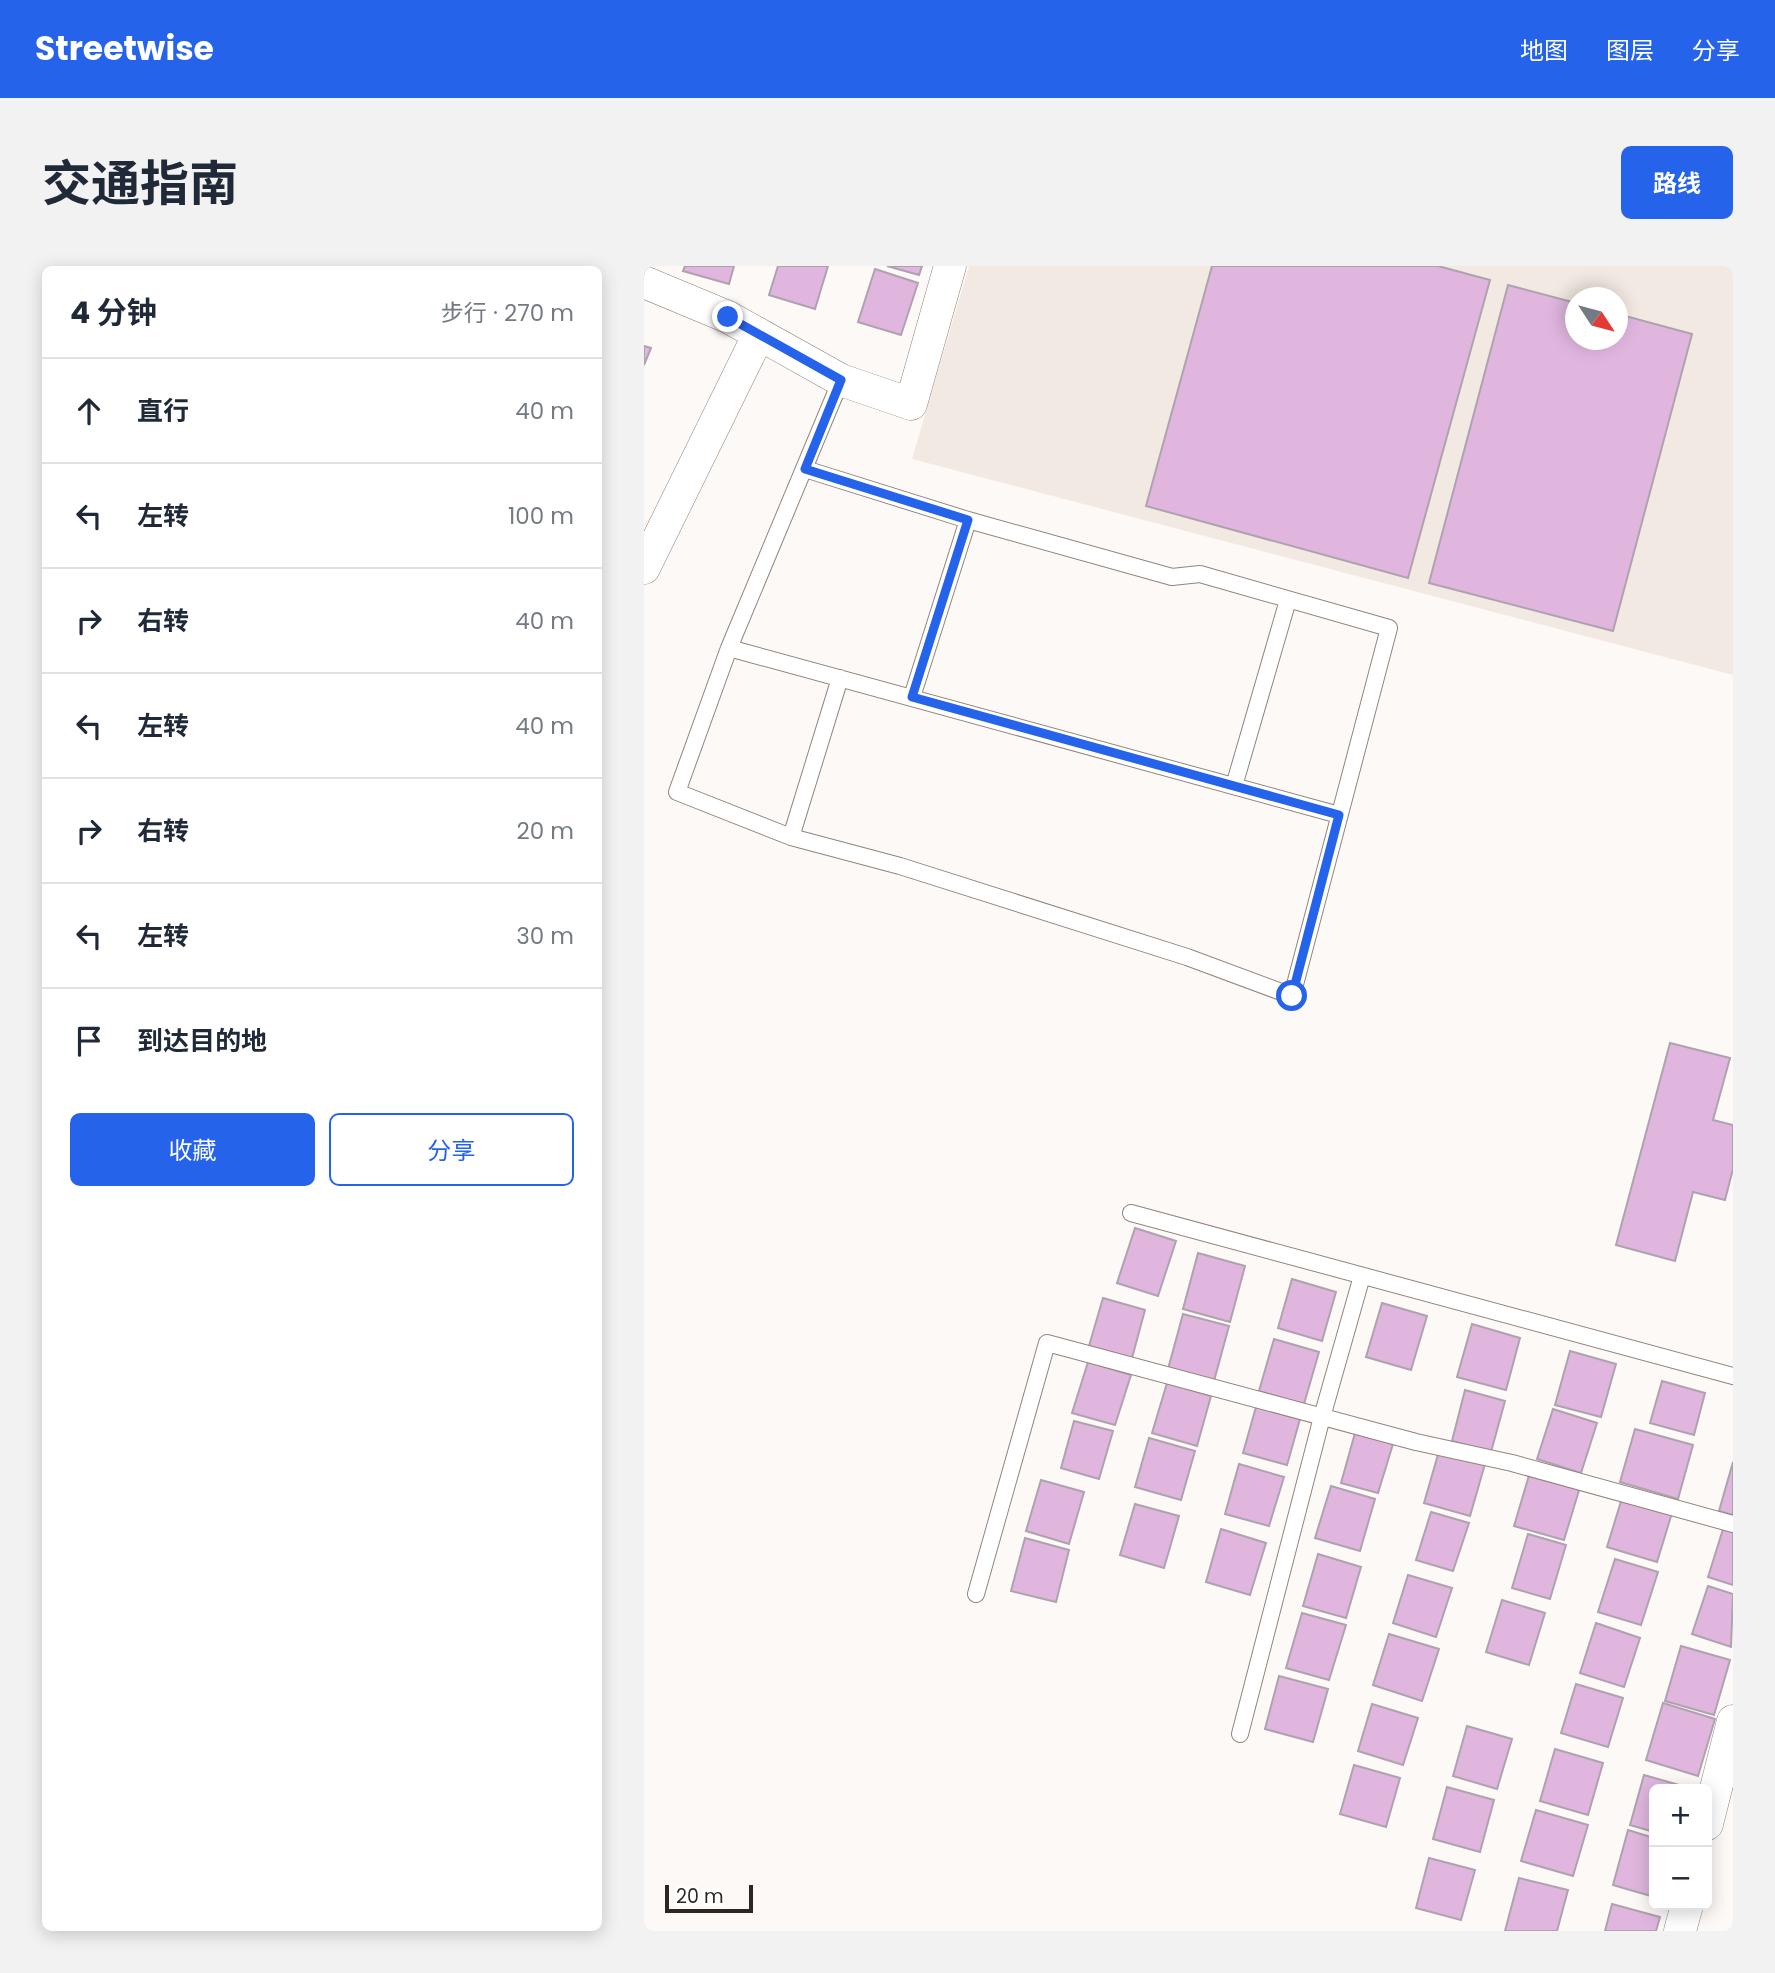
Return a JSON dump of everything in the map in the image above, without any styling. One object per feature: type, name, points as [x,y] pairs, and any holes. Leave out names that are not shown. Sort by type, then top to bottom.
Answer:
[{"type":"street","points":[[644,282],[728,317],[841,380],[911,404],[950,266]]},
{"type":"street","points":[[644,568],[759,334]]},
{"type":"street","points":[[1712,1812],[1726,1779],[1733,1721]]},
{"type":"street","points":[[1680,1931],[1686,1910]]},
{"type":"lane","points":[[805,469],[968,520],[1172,577],[1200,575],[1389,628],[1292,996],[1187,957],[926,874],[791,837],[677,793],[729,648],[841,380]]},
{"type":"lane","points":[[912,697],[968,520]]},
{"type":"lane","points":[[1234,786],[1288,600]]},
{"type":"lane","points":[[729,648],[1339,815]]},
{"type":"lane","points":[[791,837],[841,678]]},
{"type":"lane","points":[[1131,1213],[1733,1376]]},
{"type":"lane","points":[[1240,1734],[1322,1417],[1362,1276]]},
{"type":"lane","points":[[976,1594],[1047,1343],[1416,1442],[1512,1462],[1733,1524]]},
{"type":"shaded area","points":[[969,266],[1733,266],[1733,675],[912,459]]},
{"type":"building","points":[[685,266],[734,266],[729,284],[683,271]]},
{"type":"building","points":[[778,266],[828,266],[815,309],[769,295]]},
{"type":"building","points":[[887,266],[922,266],[919,275]]},
{"type":"building","points":[[1212,266],[1438,266],[1490,280],[1408,578],[1146,506]]},
{"type":"building","points":[[875,269],[918,283],[901,335],[858,322]]},
{"type":"building","points":[[1508,285],[1565,300],[1565,350],[1628,350],[1628,317],[1692,334],[1613,631],[1429,583]]},
{"type":"building","points":[[644,346],[651,348],[644,365]]},
{"type":"building","points":[[1670,1043],[1730,1058],[1713,1120],[1733,1125],[1733,1169],[1725,1200],[1693,1192],[1675,1261],[1616,1245]]},
{"type":"building","points":[[1135,1228],[1176,1241],[1158,1296],[1117,1283]]},
{"type":"building","points":[[1198,1253],[1245,1266],[1230,1322],[1183,1309]]},
{"type":"building","points":[[1292,1279],[1336,1292],[1322,1341],[1278,1328]]},
{"type":"building","points":[[1103,1298],[1145,1310],[1132,1358],[1089,1346]]},
{"type":"building","points":[[1382,1303],[1427,1316],[1411,1370],[1366,1357]]},
{"type":"building","points":[[1183,1314],[1229,1326],[1214,1381],[1168,1369]]},
{"type":"building","points":[[1472,1324],[1520,1338],[1506,1390],[1457,1377]]},
{"type":"building","points":[[1274,1339],[1319,1352],[1304,1404],[1259,1391]]},
{"type":"building","points":[[1570,1351],[1616,1364],[1601,1417],[1555,1405]]},
{"type":"building","points":[[1088,1362],[1131,1375],[1115,1425],[1072,1413]]},
{"type":"building","points":[[1662,1381],[1705,1393],[1694,1435],[1650,1423]]},
{"type":"building","points":[[1167,1383],[1211,1396],[1197,1446],[1152,1433]]},
{"type":"building","points":[[1465,1390],[1505,1401],[1491,1452],[1452,1441]]},
{"type":"building","points":[[1256,1407],[1300,1419],[1287,1465],[1243,1453]]},
{"type":"building","points":[[1553,1409],[1597,1423],[1581,1473],[1537,1459]]},
{"type":"building","points":[[1074,1421],[1113,1431],[1099,1479],[1061,1468]]},
{"type":"building","points":[[1635,1429],[1693,1445],[1678,1499],[1620,1482]]},
{"type":"building","points":[[1355,1433],[1393,1444],[1378,1493],[1341,1483]]},
{"type":"building","points":[[1149,1438],[1195,1451],[1181,1500],[1135,1487]]},
{"type":"building","points":[[1439,1451],[1485,1464],[1470,1516],[1424,1503]]},
{"type":"building","points":[[1733,1462],[1733,1515],[1719,1511]]},
{"type":"building","points":[[1239,1464],[1284,1477],[1269,1526],[1225,1514]]},
{"type":"building","points":[[1530,1472],[1580,1487],[1564,1540],[1514,1526]]},
{"type":"building","points":[[1041,1480],[1084,1492],[1069,1544],[1026,1531]]},
{"type":"building","points":[[1331,1486],[1375,1499],[1360,1551],[1315,1538]]},
{"type":"building","points":[[1622,1498],[1672,1513],[1657,1562],[1607,1547]]},
{"type":"building","points":[[1135,1504],[1179,1516],[1164,1568],[1120,1555]]},
{"type":"building","points":[[1431,1512],[1469,1523],[1453,1571],[1416,1560]]},
{"type":"building","points":[[1724,1526],[1733,1529],[1733,1585],[1708,1577]]},
{"type":"building","points":[[1221,1529],[1266,1543],[1250,1595],[1206,1582]]},
{"type":"building","points":[[1528,1534],[1566,1545],[1550,1599],[1512,1588]]},
{"type":"building","points":[[1025,1538],[1069,1550],[1056,1602],[1011,1591]]},
{"type":"building","points":[[1318,1554],[1361,1567],[1346,1618],[1303,1606]]},
{"type":"building","points":[[1615,1559],[1658,1572],[1641,1625],[1598,1612]]},
{"type":"building","points":[[1408,1575],[1452,1588],[1436,1637],[1393,1623]]},
{"type":"building","points":[[1708,1586],[1733,1594],[1731,1647],[1692,1634]]},
{"type":"building","points":[[1502,1600],[1545,1613],[1529,1665],[1486,1652]]},
{"type":"building","points":[[1302,1613],[1346,1625],[1329,1680],[1286,1668]]},
{"type":"building","points":[[1596,1623],[1640,1638],[1624,1687],[1580,1673]]},
{"type":"building","points":[[1389,1634],[1439,1649],[1422,1701],[1373,1685]]},
{"type":"building","points":[[1681,1646],[1730,1660],[1714,1715],[1665,1701]]},
{"type":"building","points":[[1279,1676],[1328,1689],[1313,1742],[1265,1729]]},
{"type":"building","points":[[1576,1684],[1623,1698],[1608,1747],[1561,1733]]},
{"type":"building","points":[[1663,1703],[1715,1719],[1698,1776],[1646,1760]]},
{"type":"building","points":[[1372,1704],[1418,1718],[1403,1765],[1358,1751]]},
{"type":"building","points":[[1467,1726],[1512,1739],[1497,1789],[1453,1776]]},
{"type":"building","points":[[1555,1749],[1603,1763],[1588,1815],[1540,1801]]},
{"type":"building","points":[[1354,1765],[1400,1778],[1386,1827],[1340,1814]]},
{"type":"building","points":[[1644,1775],[1676,1784],[1649,1784],[1649,1831],[1630,1825]]},
{"type":"building","points":[[1447,1787],[1494,1800],[1480,1852],[1433,1839]]},
{"type":"building","points":[[1536,1810],[1588,1825],[1573,1876],[1521,1861]]},
{"type":"building","points":[[1628,1830],[1649,1836],[1649,1896],[1613,1885]]},
{"type":"building","points":[[1429,1858],[1475,1870],[1461,1920],[1416,1908]]},
{"type":"building","points":[[1519,1878],[1568,1890],[1557,1931],[1505,1931]]},
{"type":"building","points":[[1612,1904],[1660,1917],[1656,1931],[1605,1931]]},
{"type":"route","points":[[728,317],[841,380],[805,469],[968,520],[912,697],[1339,815],[1292,996]]}]
